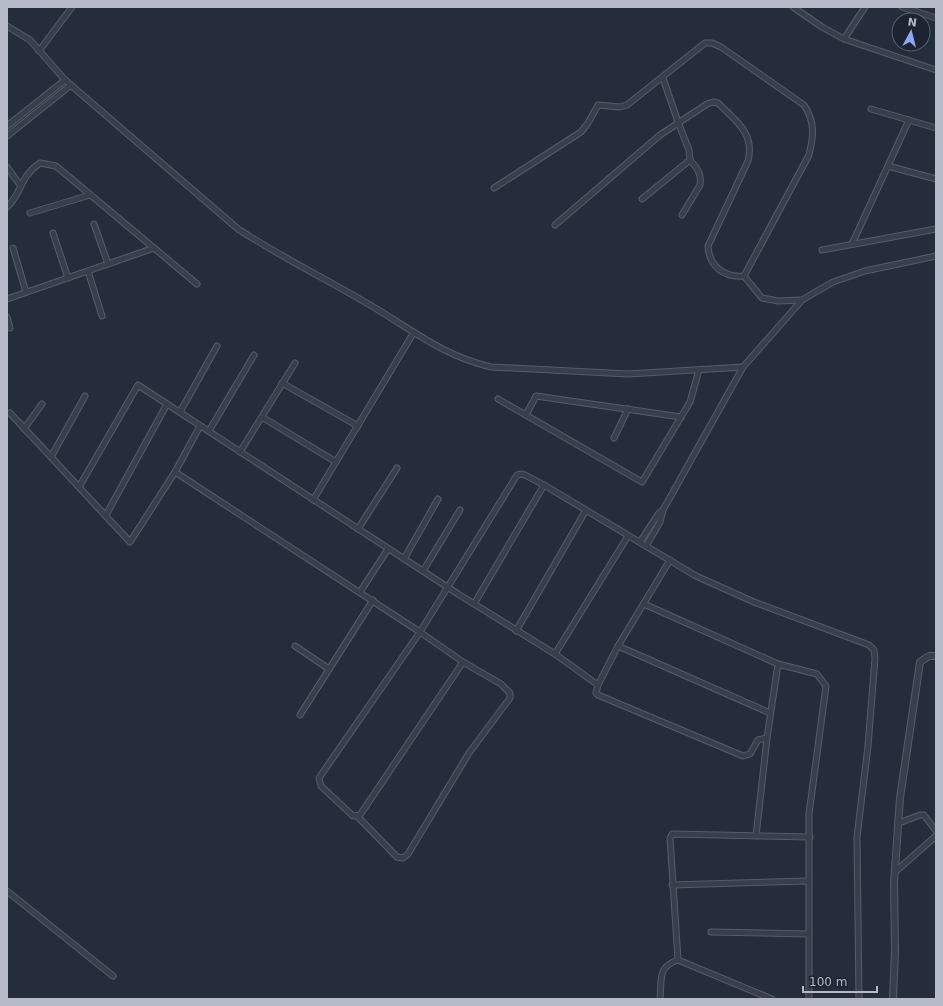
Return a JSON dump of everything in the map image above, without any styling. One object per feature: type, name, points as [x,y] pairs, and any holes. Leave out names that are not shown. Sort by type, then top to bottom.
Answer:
[{"type":"street","points":[[39,51],[72,7]]},
{"type":"street","points":[[793,7],[822,27],[844,39],[936,70]]},
{"type":"street","points":[[844,39],[865,7]]},
{"type":"street","points":[[902,7],[936,18]]},
{"type":"street","points":[[7,26],[30,40],[65,80],[238,229],[262,245],[370,305],[440,349],[469,362],[491,367],[628,374],[743,367]]},
{"type":"street","points":[[494,188],[581,132],[598,105],[620,107],[628,105],[698,48],[705,43],[712,43],[721,47],[804,105],[809,113],[813,125],[814,137],[810,154],[744,276]]},
{"type":"street","points":[[663,78],[689,150],[690,160],[698,170],[701,180],[700,185],[682,215]]},
{"type":"street","points":[[7,126],[65,80]]},
{"type":"street","points":[[7,136],[71,85]]},
{"type":"street","points":[[556,226],[660,135],[706,104],[713,102],[718,103],[743,127],[750,144],[748,161],[708,246],[708,256],[713,265],[734,277],[744,276]]},
{"type":"street","points":[[871,109],[936,128]]},
{"type":"street","points":[[852,244],[909,120]]},
{"type":"street","points":[[642,199],[690,160]]},
{"type":"street","points":[[7,207],[14,199],[20,186],[33,168],[40,163],[56,166],[197,284]]},
{"type":"street","points":[[888,166],[936,179]]},
{"type":"street","points":[[7,168],[20,186]]},
{"type":"street","points":[[30,213],[90,194]]},
{"type":"street","points":[[94,224],[108,264]]},
{"type":"street","points":[[822,250],[936,229]]},
{"type":"street","points":[[53,233],[68,278]]},
{"type":"street","points":[[13,248],[26,292]]},
{"type":"street","points":[[7,299],[154,248]]},
{"type":"street","points":[[646,546],[660,522],[663,510],[743,367],[802,300],[834,282],[865,271],[936,256]]},
{"type":"street","points":[[88,271],[102,316]]},
{"type":"street","points":[[744,276],[762,298],[778,301],[802,300]]},
{"type":"street","points":[[7,317],[10,328]]},
{"type":"street","points":[[314,500],[414,332]]},
{"type":"street","points":[[180,412],[217,346]]},
{"type":"street","points":[[209,431],[254,355]]},
{"type":"street","points":[[240,452],[295,363]]},
{"type":"street","points":[[498,398],[642,482],[690,402],[700,370]]},
{"type":"street","points":[[282,383],[358,426]]},
{"type":"street","points":[[79,486],[138,385],[358,530],[516,631],[555,654],[598,685]]},
{"type":"street","points":[[51,457],[85,396]]},
{"type":"street","points":[[526,415],[536,396],[681,417]]},
{"type":"street","points":[[24,428],[42,404]]},
{"type":"street","points":[[106,515],[168,404]]},
{"type":"street","points":[[614,438],[628,409]]},
{"type":"street","points":[[10,413],[130,542],[176,472],[200,426]]},
{"type":"street","points":[[262,417],[336,462]]},
{"type":"street","points":[[358,530],[397,468]]},
{"type":"street","points":[[176,472],[373,600],[420,632],[463,662],[501,684],[510,693],[510,698],[505,707],[480,736],[408,854],[403,858],[397,857],[357,816],[353,816],[321,786],[319,778],[420,632],[513,479],[518,475],[523,474],[544,485],[696,576],[754,602],[869,646],[874,650],[875,658],[868,746],[857,837],[859,999]]},
{"type":"street","points":[[474,604],[544,485]]},
{"type":"street","points":[[404,559],[438,499]]},
{"type":"street","points":[[423,571],[460,510]]},
{"type":"street","points":[[516,631],[586,510]]},
{"type":"street","points":[[640,542],[659,513],[663,510]]},
{"type":"street","points":[[555,654],[628,536]]},
{"type":"street","points":[[360,592],[388,549]]},
{"type":"street","points":[[670,560],[618,646],[598,685],[596,693],[743,756],[750,754],[756,741],[767,738]]},
{"type":"street","points":[[300,715],[373,600]]},
{"type":"street","points":[[644,604],[778,664],[817,674],[826,686],[809,814],[809,999]]},
{"type":"street","points":[[295,646],[330,668]]},
{"type":"street","points":[[618,646],[770,713]]},
{"type":"street","points":[[893,999],[895,872],[903,771],[919,668],[923,659],[936,656]]},
{"type":"street","points":[[357,816],[360,815],[463,662]]},
{"type":"street","points":[[756,836],[770,713],[778,664]]},
{"type":"street","points":[[899,822],[920,815],[924,816],[936,831]]},
{"type":"street","points":[[678,960],[672,885],[670,840],[672,834],[810,837]]},
{"type":"street","points":[[895,872],[936,836]]},
{"type":"street","points":[[672,885],[808,881]]},
{"type":"street","points":[[7,892],[113,976]]},
{"type":"street","points":[[711,932],[809,934]]},
{"type":"street","points":[[660,999],[663,968],[667,963],[678,960],[772,999]]}]
